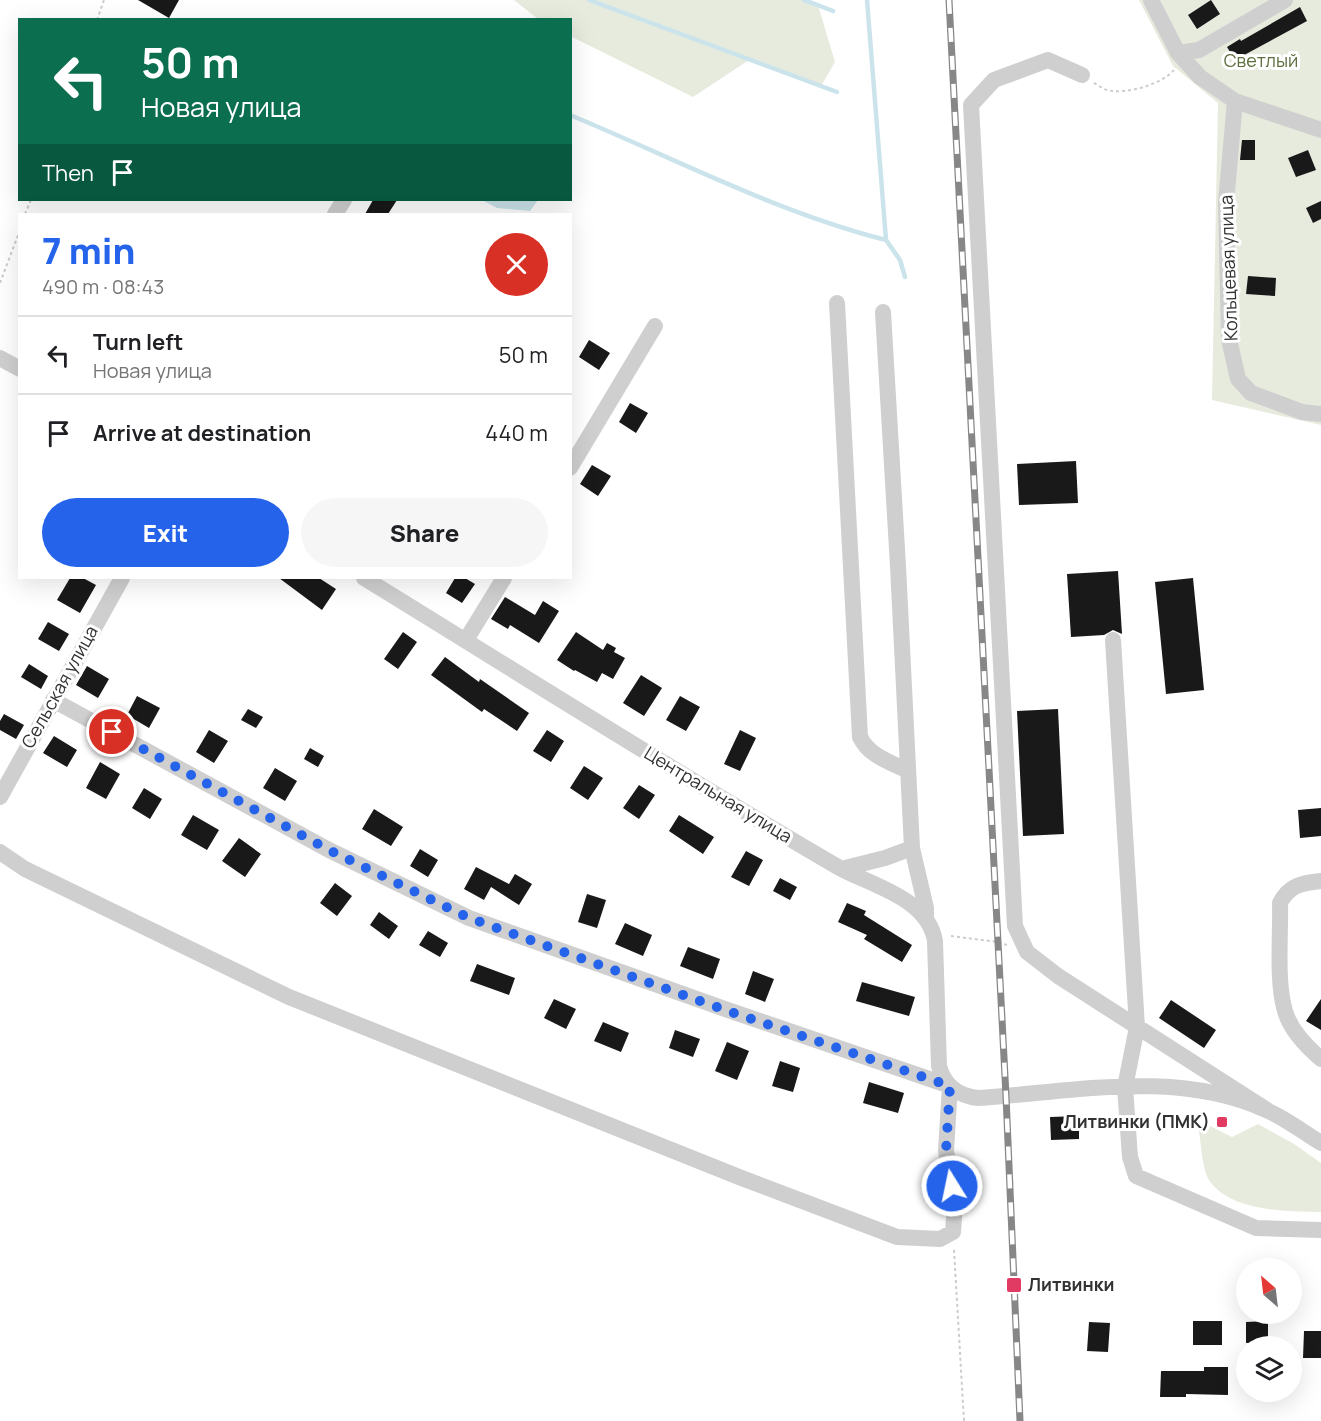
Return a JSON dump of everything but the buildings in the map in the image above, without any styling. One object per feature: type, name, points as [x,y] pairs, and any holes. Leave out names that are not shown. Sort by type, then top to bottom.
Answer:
[{"type":"street","points":[[1151,0],[1179,53],[1200,76],[1235,101],[1321,130]]},
{"type":"street","points":[[1179,53],[1199,50],[1286,0]]},
{"type":"street","points":[[1082,75],[1048,60],[994,80],[971,105],[1015,926],[1027,952],[1058,976],[1321,1143]]},
{"type":"street","name":"Кольцевая улица","points":[[1235,101],[1226,203],[1229,339],[1238,379],[1251,393],[1302,412],[1321,414]]},
{"type":"street","points":[[837,303],[860,737],[865,746],[875,755],[908,771]]},
{"type":"street","points":[[0,852],[25,869],[289,997],[739,1177],[897,1238],[940,1239],[953,1232],[955,1203],[946,1151],[950,1086],[942,1074],[939,1063],[936,944],[928,921],[912,848],[883,312]]},
{"type":"street","points":[[572,465],[655,326]]},
{"type":"street","name":"Сельская улица","points":[[0,797],[121,579]]},
{"type":"street","name":"Центральная улица","points":[[366,579],[598,724],[841,869],[910,903],[928,921]]},
{"type":"street","points":[[465,640],[503,579]]},
{"type":"street","points":[[1113,640],[1137,1027],[1125,1087],[1130,1157],[1136,1176],[1256,1228],[1321,1230]]},
{"type":"street","points":[[53,700],[329,850],[469,918],[725,1010],[950,1086],[963,1095],[975,1098],[1152,1085],[1202,1090],[1267,1110]]},
{"type":"street","points":[[841,869],[885,858],[912,848]]},
{"type":"street","points":[[1321,881],[1298,884],[1286,892],[1280,903],[1280,978],[1285,1012],[1303,1042],[1321,1059]]},
{"type":"path","points":[[98,18],[104,0]]},
{"type":"path","points":[[1082,75],[1107,90],[1134,90],[1173,72],[1179,53]]},
{"type":"path","points":[[0,283],[18,235]]},
{"type":"path","points":[[928,921],[948,936],[998,942],[1027,952]]},
{"type":"path","points":[[953,1232],[964,1421]]},
{"type":"green space","points":[[514,0],[804,0],[818,5],[835,62],[821,86],[749,60],[693,97],[572,37],[572,18],[537,18]]},
{"type":"green space","name":"Светлый","points":[[1139,0],[1321,0],[1321,425],[1212,400],[1218,103],[1173,66]]},
{"type":"green space","points":[[1258,1124],[1294,1144],[1321,1163],[1321,1212],[1276,1210],[1245,1204],[1218,1191],[1209,1180],[1203,1162],[1198,1126],[1210,1126],[1232,1137]]},
{"type":"water","points":[[484,201],[537,201],[530,211],[497,208]]},
{"type":"waterway","points":[[589,0],[837,92]]},
{"type":"waterway","points":[[804,0],[833,11]]},
{"type":"waterway","points":[[867,0],[886,240],[900,260],[905,277]]},
{"type":"waterway","points":[[572,116],[805,215],[886,240]]},
{"type":"railway","points":[[949,0],[1006,1096],[1020,1421]]},
{"type":"place","name":"Литвинки (ПМК)","points":[[1222,1122]]},
{"type":"place","name":"Литвинки","points":[[1014,1285]]},
{"type":"route","points":[[112,732],[329,850],[469,918],[725,1010],[950,1086],[946,1151],[952,1186]]}]
